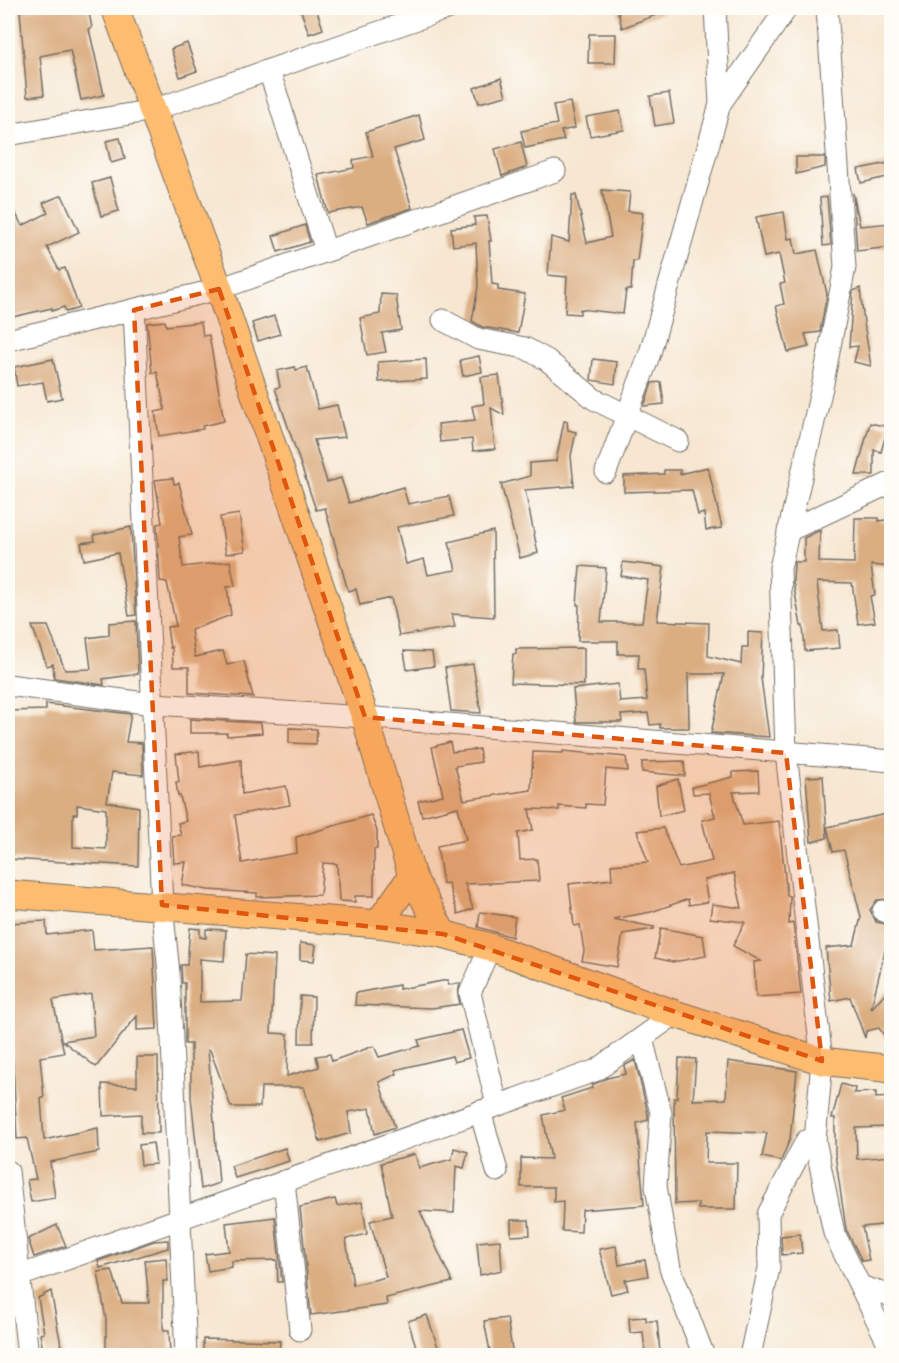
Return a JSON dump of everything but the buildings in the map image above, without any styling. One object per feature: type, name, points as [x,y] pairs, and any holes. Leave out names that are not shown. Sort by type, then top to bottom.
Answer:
[{"type":"main road","points":[[115,8],[219,289],[365,717],[412,876],[443,934]]},
{"type":"main road","points":[[378,924],[412,876]]},
{"type":"main road","points":[[8,894],[378,924],[443,934],[490,946],[675,1014],[822,1061],[891,1069]]},
{"type":"street","points":[[8,135],[153,110],[448,8]]},
{"type":"street","points":[[606,472],[650,353],[720,104],[715,8]]},
{"type":"street","points":[[720,104],[787,8]]},
{"type":"street","points":[[827,8],[845,267],[823,384],[780,568],[786,753],[822,1061],[815,1140],[834,1233],[891,1351]]},
{"type":"street","points":[[268,70],[326,251]]},
{"type":"street","points":[[8,340],[219,289],[555,171]]},
{"type":"street","points":[[134,310],[162,905],[169,973],[186,1356]]},
{"type":"street","points":[[443,320],[478,339],[525,348],[547,360],[594,399],[678,441]]},
{"type":"street","points":[[788,531],[891,482]]},
{"type":"street","points":[[8,685],[153,704],[365,717],[891,761]]},
{"type":"street","points":[[490,946],[470,993],[497,1171]]},
{"type":"street","points":[[13,1278],[597,1070],[675,1014]]},
{"type":"street","points":[[642,1038],[661,1113],[656,1186],[670,1268],[704,1356]]},
{"type":"street","points":[[750,1356],[769,1268],[768,1214],[806,1141],[815,1140]]},
{"type":"street","points":[[8,1171],[13,1278],[28,1356]]},
{"type":"street","points":[[284,1181],[300,1330]]},
{"type":"street","points":[[860,1286],[891,1296]]},
{"type":"highlighted area","points":[[219,289],[365,717],[786,753],[822,1061],[443,934],[162,905],[134,310]]}]
